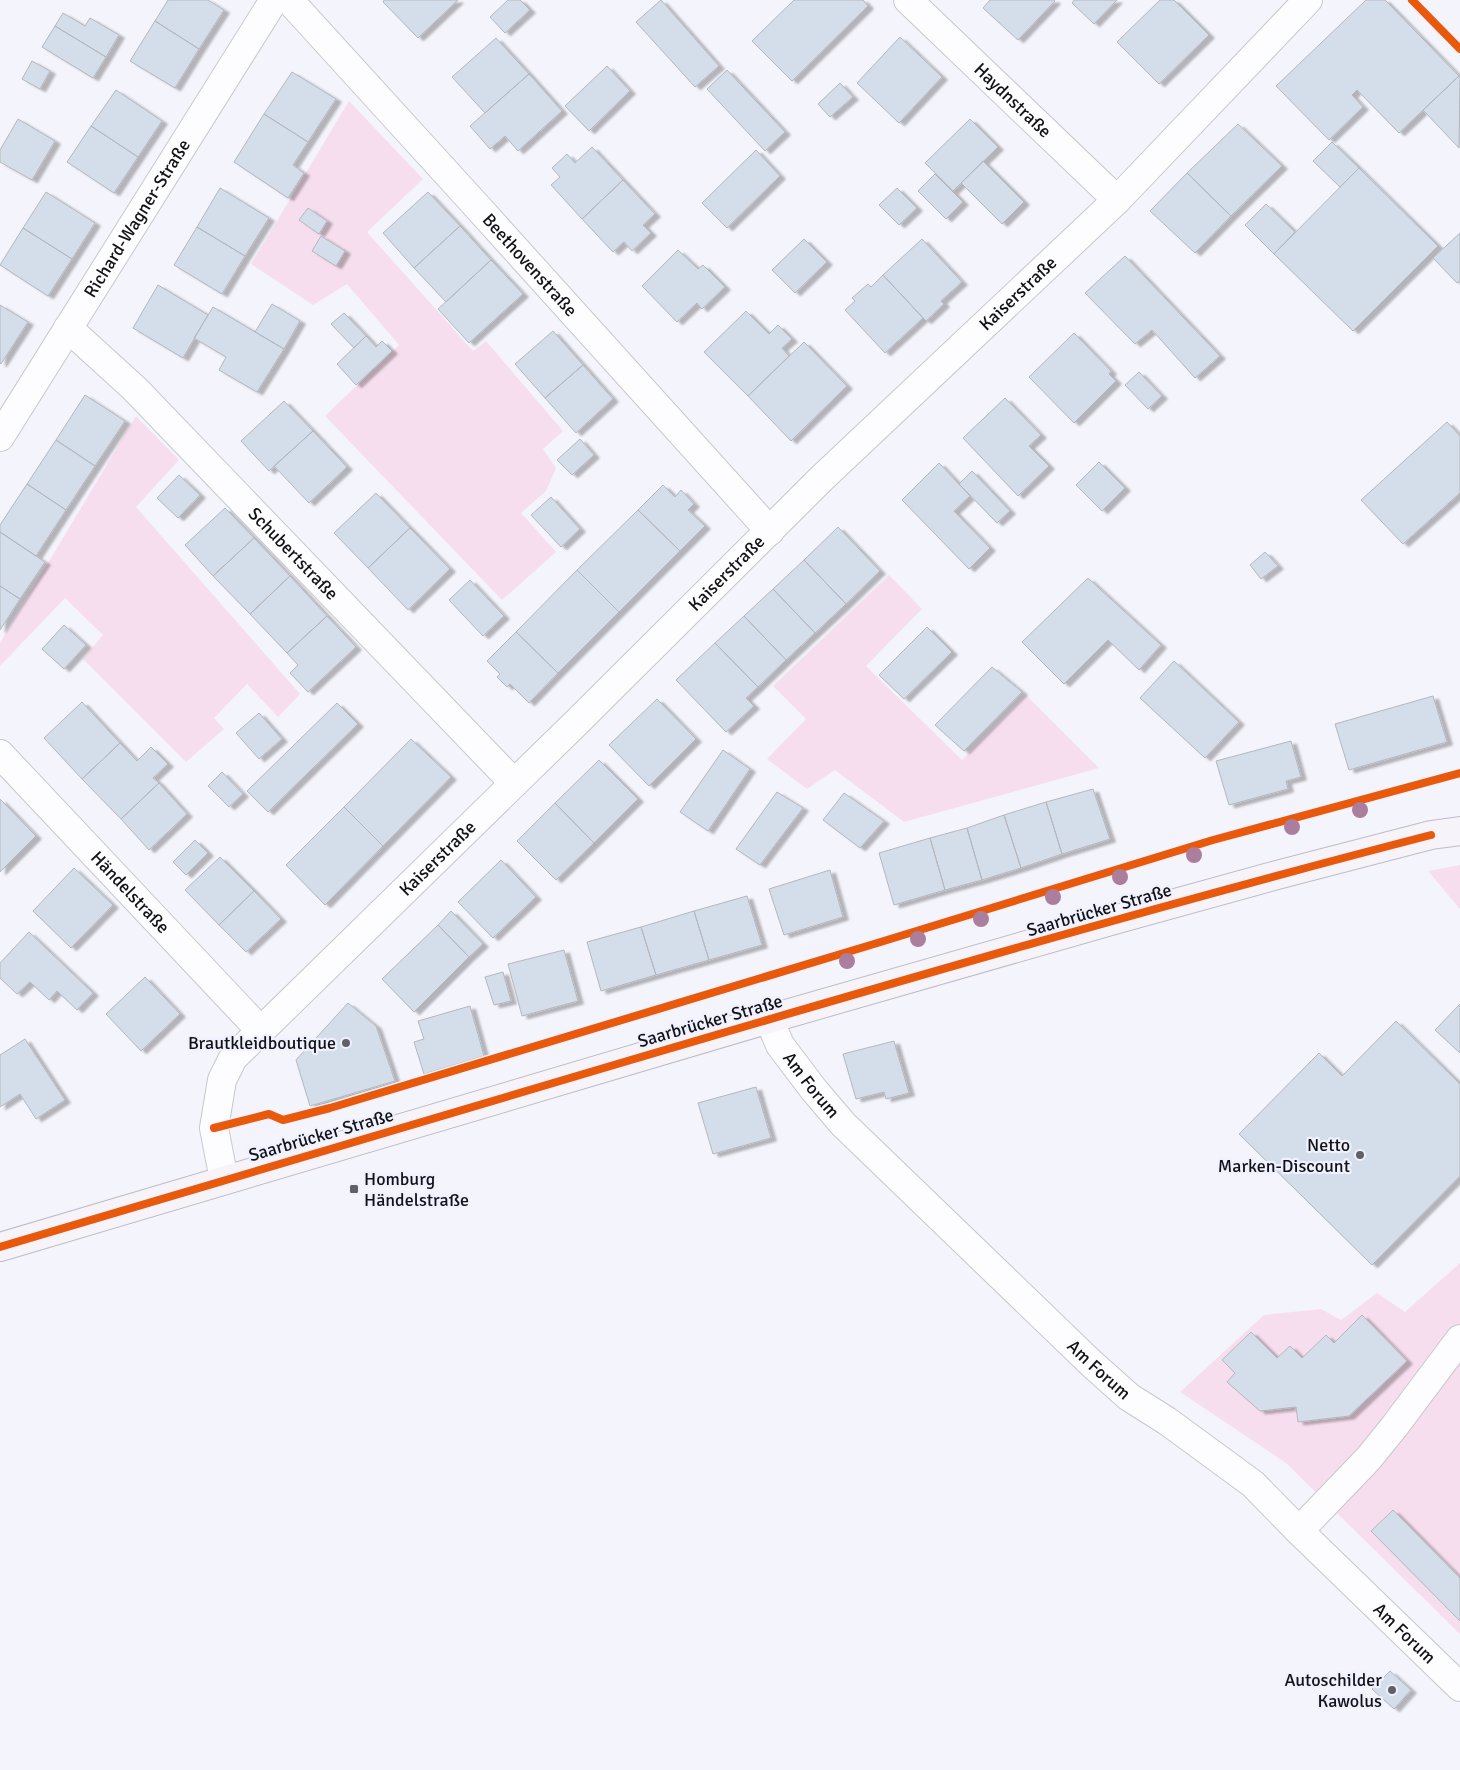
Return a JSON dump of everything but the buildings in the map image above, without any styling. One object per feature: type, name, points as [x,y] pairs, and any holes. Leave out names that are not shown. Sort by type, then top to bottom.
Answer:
[{"type":"main road","name":"Saarbrücker Straße","points":[[0,1247],[769,1019],[1114,920],[1431,835],[1460,824]]},
{"type":"main road","name":"Saarbrücker Straße","points":[[1431,835],[1460,831]]},
{"type":"street","name":"Richard-Wagner-Straße","points":[[0,437],[274,0]]},
{"type":"street","name":"Beethovenstraße","points":[[289,0],[467,194],[770,531]]},
{"type":"street","name":"Haydnstraße","points":[[908,0],[1117,200]]},
{"type":"street","name":"Kaiserstraße","points":[[224,1180],[214,1128],[222,1080],[233,1058],[820,480],[1117,200],[1308,0]]},
{"type":"street","name":"Schubertstraße","points":[[68,328],[135,390],[513,782]]},
{"type":"street","name":"Händelstraße","points":[[0,754],[260,1030]]},
{"type":"street","name":"Am Forum","points":[[769,1019],[780,1045],[843,1124],[1129,1397],[1174,1426],[1253,1484],[1460,1687]]},
{"type":"street","points":[[1299,1531],[1378,1446],[1460,1339]]},
{"type":"shaded area","points":[[349,101],[423,179],[367,232],[473,351],[486,341],[563,431],[543,449],[556,468],[546,491],[521,513],[556,552],[502,600],[325,416],[399,345],[347,284],[313,305],[251,264]]},
{"type":"shaded area","points":[[136,416],[179,460],[136,507],[300,694],[278,717],[247,684],[214,718],[224,729],[186,762],[83,659],[103,635],[65,598],[0,666],[0,643]]},
{"type":"shaded area","points":[[889,575],[922,609],[866,666],[962,760],[1026,695],[1099,768],[904,822],[835,770],[807,789],[767,759],[806,719],[773,686]]},
{"type":"shaded area","points":[[1460,865],[1460,909],[1428,871]]},
{"type":"shaded area","points":[[1460,1263],[1460,1634],[1286,1463],[1180,1392],[1264,1315],[1321,1309],[1341,1320],[1377,1293],[1405,1312]]},
{"type":"cycle path","points":[[1412,0],[1460,49]]},
{"type":"cycle path","points":[[214,1128],[269,1114],[283,1120],[330,1108],[1213,840],[1460,773]]},
{"type":"cycle path","points":[[0,1247],[926,974],[1228,889],[1431,835]]},
{"type":"place","name":"Brautkleidboutique","points":[[346,1043]]},
{"type":"place","name":"Netto Marken-Discount","points":[[1360,1155]]},
{"type":"place","name":"Homburg Händelstraße","points":[[354,1189]]},
{"type":"place","name":"Autoschilder Kawolus","points":[[1392,1690]]}]
